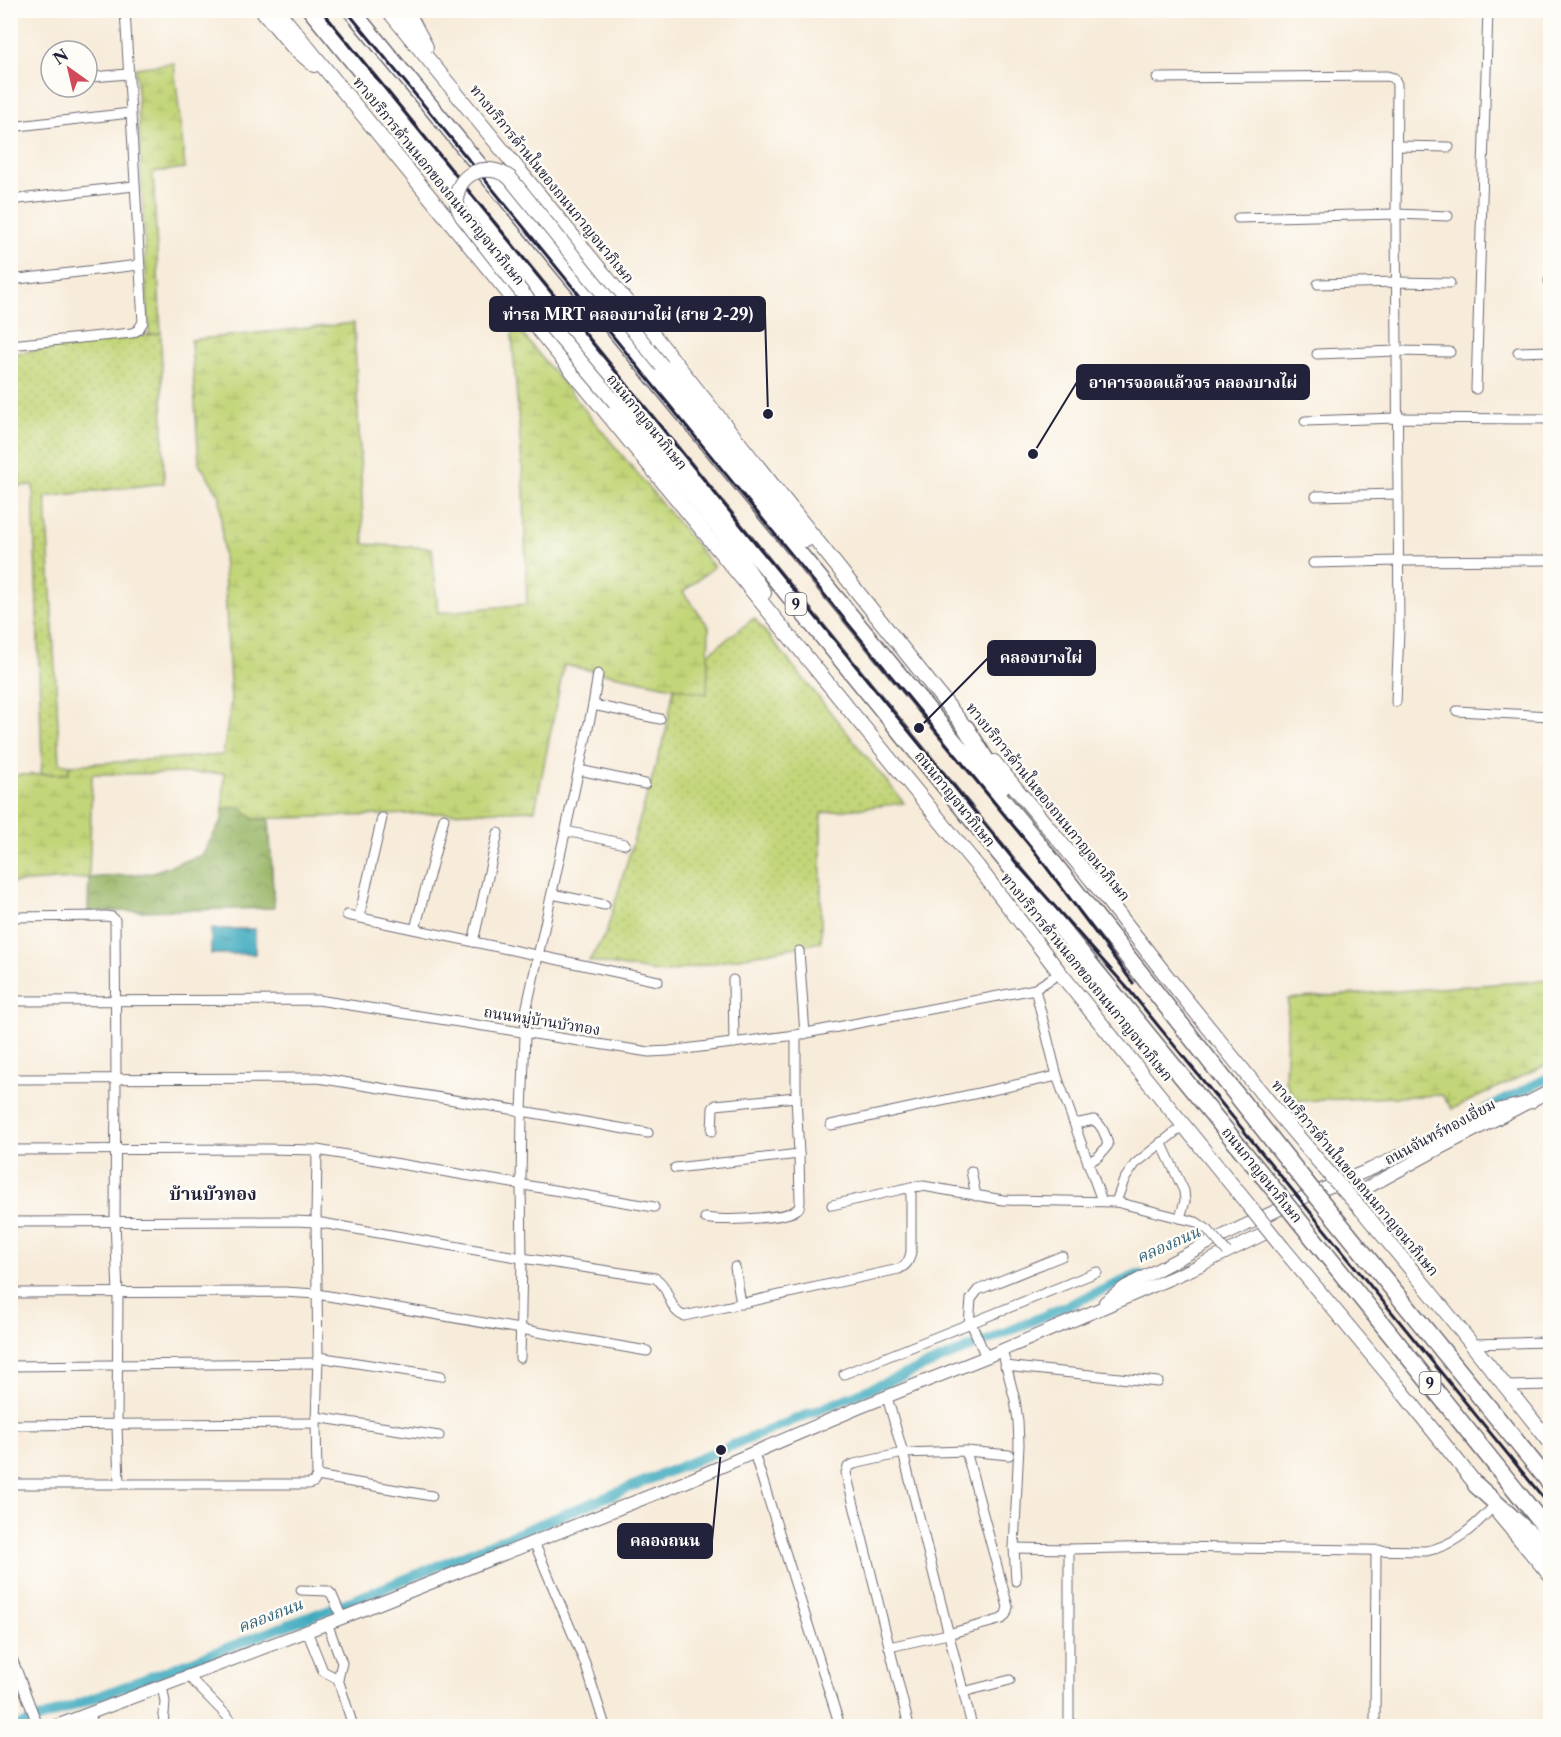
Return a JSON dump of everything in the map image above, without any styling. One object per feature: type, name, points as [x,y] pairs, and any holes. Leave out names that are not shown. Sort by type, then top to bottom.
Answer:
[{"type":"highway","name":"ถนนกาญจนาภิเษก","points":[[311,10],[1281,1198],[1551,1533]]},
{"type":"highway","name":"ถนนกาญจนาภิเษก","points":[[351,10],[1036,841],[1307,1184],[1551,1482]]},
{"type":"highway","points":[[966,728],[1036,841]]},
{"type":"highway","points":[[1534,1462],[1551,1477]]},
{"type":"highway","points":[[1476,1485],[1551,1552]]},
{"type":"main road","points":[[262,10],[293,47],[343,90]]},
{"type":"main road","name":"ทางบริการด้านนอกของถนนกาญจนาภิเษก","points":[[277,10],[978,867],[1060,973],[1397,1385],[1493,1507],[1551,1575]]},
{"type":"main road","name":"ทางบริการด้านในของถนนกาญจนาภิเษก","points":[[388,10],[660,343],[878,619],[1091,879],[1276,1112],[1362,1210],[1549,1437]]},
{"type":"main road","points":[[405,10],[440,73]]},
{"type":"main road","points":[[814,666],[725,536],[523,294],[462,216],[457,204],[458,192],[460,186],[470,175],[477,170],[488,169],[502,171],[510,178],[772,502],[878,619]]},
{"type":"street","points":[[10,345],[132,333],[138,330],[143,322],[125,10]]},
{"type":"street","points":[[1476,389],[1488,10]]},
{"type":"street","points":[[99,76],[128,74]]},
{"type":"street","points":[[1157,78],[1387,76],[1394,78],[1397,84],[1399,630],[1396,702]]},
{"type":"street","points":[[10,127],[130,113]]},
{"type":"street","points":[[1398,146],[1449,147]]},
{"type":"street","points":[[10,200],[134,186]]},
{"type":"street","points":[[1238,218],[1396,214],[1448,216]]},
{"type":"street","points":[[10,280],[139,265]]},
{"type":"street","points":[[1318,284],[1450,283]]},
{"type":"street","points":[[1518,352],[1551,351]]},
{"type":"street","points":[[1317,354],[1450,352]]},
{"type":"street","points":[[1305,421],[1398,418],[1551,418]]},
{"type":"street","points":[[1316,496],[1398,494]]},
{"type":"street","points":[[1313,563],[1551,560]]},
{"type":"street","points":[[520,1358],[522,1111],[526,1011],[598,674]]},
{"type":"street","points":[[593,705],[660,719]]},
{"type":"street","points":[[1457,711],[1551,716]]},
{"type":"street","points":[[579,770],[645,784]]},
{"type":"street","points":[[358,917],[382,818]]},
{"type":"street","points":[[415,929],[444,818]]},
{"type":"street","points":[[566,831],[626,844]]},
{"type":"street","points":[[473,942],[498,833]]},
{"type":"street","points":[[552,894],[605,905]]},
{"type":"street","points":[[348,915],[658,981]]},
{"type":"street","points":[[10,917],[112,917],[116,925],[114,1150],[118,1294],[119,1484]]},
{"type":"street","points":[[705,1218],[727,1220],[794,1212],[799,1208],[796,1097],[800,1035],[799,951]]},
{"type":"street","name":"ถนนหมู่บ้านบัวทอง","points":[[10,1001],[318,1000],[649,1052],[800,1035],[1035,989],[1060,973]]},
{"type":"street","points":[[733,980],[734,1043]]},
{"type":"street","points":[[1035,989],[1057,1076],[1102,1201]]},
{"type":"street","points":[[831,1125],[1057,1076]]},
{"type":"street","points":[[10,1079],[318,1078],[648,1133]]},
{"type":"street","name":"ถนนจันทร์ทองเอี่ยม","points":[[1350,1197],[1549,1093]]},
{"type":"street","points":[[712,1131],[713,1108],[716,1105],[796,1097]]},
{"type":"street","points":[[1088,1314],[1125,1287],[1218,1238],[1492,1111],[1531,1102]]},
{"type":"street","points":[[1075,1124],[1094,1120],[1106,1137],[1108,1145],[1105,1150],[1088,1163]]},
{"type":"street","points":[[1116,1202],[1127,1172],[1144,1155],[1184,1125]]},
{"type":"street","points":[[1161,1142],[1182,1183],[1185,1201],[1180,1218]]},
{"type":"street","points":[[10,1150],[317,1150],[654,1207]]},
{"type":"street","points":[[10,1484],[309,1484],[314,1482],[317,1476],[317,1150]]},
{"type":"street","points":[[675,1168],[799,1154]]},
{"type":"street","points":[[971,1171],[976,1196]]},
{"type":"street","points":[[832,1205],[923,1186],[1003,1200],[1116,1202],[1202,1225],[1227,1252]]},
{"type":"street","points":[[10,1222],[316,1222],[522,1258],[655,1278],[663,1284],[675,1309],[684,1316],[899,1269],[909,1261],[911,1252],[911,1187]]},
{"type":"street","points":[[56,1726],[307,1631],[327,1623],[340,1613],[534,1542],[754,1453],[887,1397],[983,1352],[1002,1350],[1088,1314],[1192,1269],[1270,1231]]},
{"type":"street","points":[[983,1352],[970,1324],[971,1299],[978,1290],[1062,1256]]},
{"type":"street","points":[[735,1267],[741,1304]]},
{"type":"street","points":[[844,1374],[1097,1272]]},
{"type":"street","points":[[10,1293],[284,1292],[317,1294],[647,1351]]},
{"type":"street","points":[[1472,1344],[1551,1342]]},
{"type":"street","points":[[1002,1350],[1015,1400],[1018,1432],[1014,1548],[1016,1581]]},
{"type":"street","points":[[10,1366],[318,1360],[441,1376]]},
{"type":"street","points":[[1005,1366],[1158,1382]]},
{"type":"street","points":[[1507,1386],[1551,1385]]},
{"type":"street","points":[[887,1397],[972,1726]]},
{"type":"street","points":[[10,1425],[316,1420],[438,1436]]},
{"type":"street","points":[[889,1647],[1002,1619],[1006,1614],[1008,1607],[966,1451]]},
{"type":"street","points":[[909,1726],[846,1473],[848,1467],[903,1453],[966,1451],[1009,1455]]},
{"type":"street","points":[[754,1453],[840,1726]]},
{"type":"street","points":[[317,1476],[432,1496]]},
{"type":"street","points":[[1014,1548],[1172,1547],[1426,1551],[1440,1549],[1450,1544],[1493,1507]]},
{"type":"street","points":[[534,1542],[585,1663],[605,1726]]},
{"type":"street","points":[[1069,1549],[1069,1726]]},
{"type":"street","points":[[1375,1726],[1376,1551]]},
{"type":"street","points":[[301,1590],[328,1591],[340,1613]]},
{"type":"street","points":[[327,1623],[342,1662],[338,1679],[353,1726]]},
{"type":"street","points":[[307,1631],[323,1671],[338,1679]]},
{"type":"street","points":[[10,1653],[37,1725]]},
{"type":"street","points":[[188,1676],[234,1726]]},
{"type":"street","points":[[963,1692],[1010,1680]]},
{"type":"street","points":[[162,1686],[165,1702],[163,1726]]},
{"type":"street","points":[[91,1713],[91,1726]]},
{"type":"green space","points":[[174,63],[185,168],[153,172],[161,333],[149,335],[136,68]]},
{"type":"green space","points":[[354,323],[364,544],[432,548],[438,613],[527,604],[524,491],[512,334],[519,330],[714,567],[683,592],[709,627],[707,694],[564,665],[535,810],[254,819],[241,807],[223,808],[224,773],[92,774],[89,878],[11,883],[11,775],[68,774],[70,765],[223,755],[231,702],[220,496],[199,463],[191,340]]},
{"type":"green space","points":[[161,333],[164,483],[46,497],[60,763],[70,765],[68,774],[41,774],[33,485],[11,487],[10,354]]},
{"type":"green space","points":[[754,618],[904,803],[821,813],[821,942],[663,973],[589,961],[606,933],[666,731],[674,687],[707,694],[708,654]]},
{"type":"green space","points":[[241,807],[254,819],[269,819],[274,908],[88,912],[89,878],[150,873],[202,855],[222,820],[223,808]]},
{"type":"green space","points":[[1550,980],[1550,1063],[1452,1109],[1442,1095],[1296,1101],[1285,1080],[1288,999]]},
{"type":"water","points":[[211,929],[255,929],[255,954],[211,954]]},
{"type":"waterway","name":"คลองถนน","points":[[1486,1109],[1550,1077]]},
{"type":"waterway","name":"คลองถนน","points":[[20,1726],[359,1598],[998,1336],[1139,1274]]},
{"type":"railway","points":[[321,10],[1018,865],[1129,990],[1550,1506]]},
{"type":"railway","points":[[346,10],[1035,852],[1133,983]]},
{"type":"place","name":"ท่ารถ MRT คลองบางไผ่ (สาย 2-29)","points":[[768,414]]},
{"type":"place","name":"อาคารจอดแล้วจร คลองบางไผ่","points":[[1033,454]]},
{"type":"place","name":"คลองบางไผ่","points":[[919,728]]},
{"type":"place","name":"คลองถนน","points":[[721,1450]]},
{"type":"district","name":"บ้านบัวทอง","points":[[213,1194]]}]
